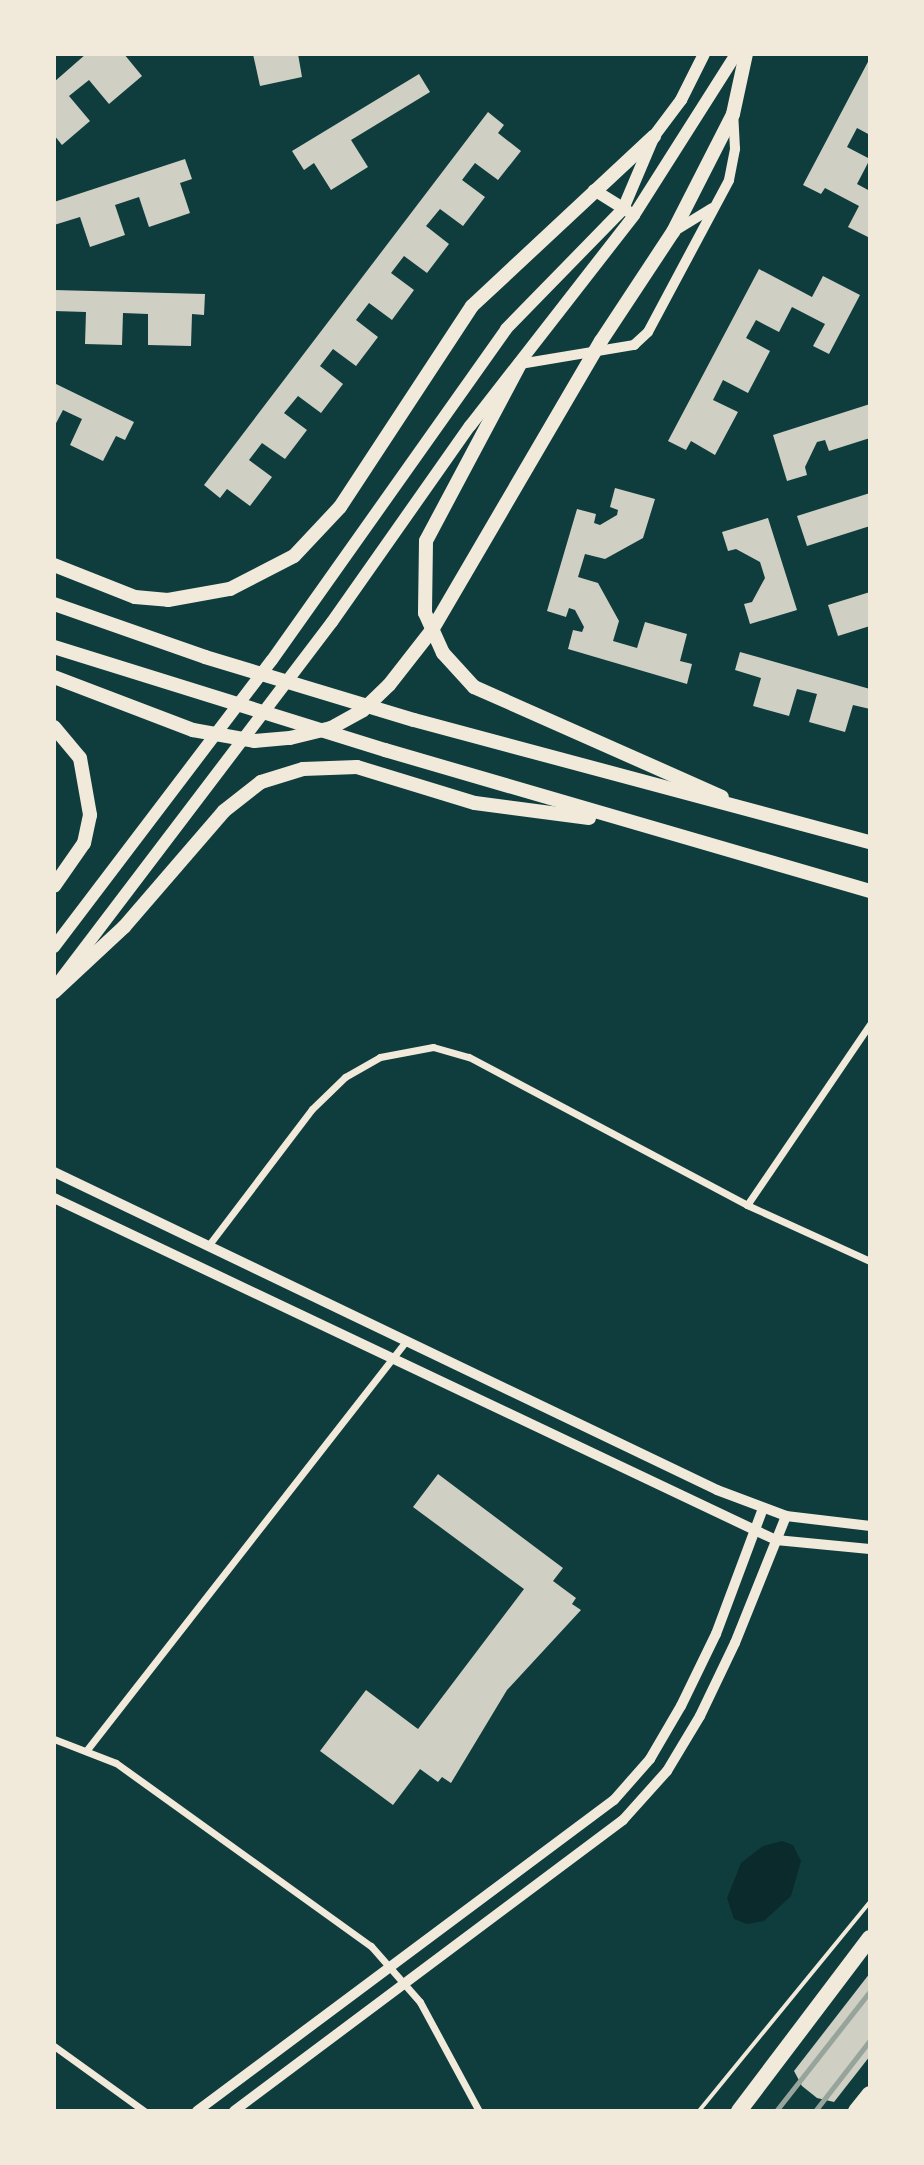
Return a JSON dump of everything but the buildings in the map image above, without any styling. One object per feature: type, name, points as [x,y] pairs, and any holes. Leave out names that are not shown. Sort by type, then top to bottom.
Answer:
[{"type":"highway","points":[[739,2111],[870,1938]]},
{"type":"highway","points":[[856,2111],[870,2094]]},
{"type":"main road","points":[[54,565],[135,597],[168,600],[230,589],[282,564],[310,543],[340,507],[472,306],[654,136],[681,100],[705,54]]},
{"type":"main road","points":[[54,990],[253,728],[520,364],[736,54]]},
{"type":"main road","points":[[54,677],[193,730],[254,741],[290,738],[331,728],[363,710],[389,685],[432,630],[601,341],[673,232],[733,114],[746,54]]},
{"type":"main road","points":[[54,947],[272,660],[506,329],[628,212],[654,136]]},
{"type":"main road","points":[[594,190],[628,212]]},
{"type":"main road","points":[[520,364],[426,541],[425,613],[443,653],[474,687],[761,815]]},
{"type":"main road","points":[[54,604],[205,657],[414,720],[870,842]]},
{"type":"main road","points":[[54,647],[191,692],[633,824],[870,891]]},
{"type":"main road","points":[[54,727],[80,758],[90,801],[84,843],[54,886]]},
{"type":"main road","points":[[54,990],[124,927],[224,811],[261,782],[303,769],[357,766],[475,803],[633,824]]},
{"type":"street","points":[[520,364],[634,345],[648,332],[729,180],[735,149],[733,114]]},
{"type":"street","points":[[673,232],[714,206]]},
{"type":"street","points":[[747,1205],[870,1024]]},
{"type":"street","points":[[208,1246],[329,1092],[380,1056],[416,1047],[452,1050],[469,1057],[747,1205],[870,1261]]},
{"type":"street","points":[[54,1172],[763,1508],[786,1516],[870,1526]]},
{"type":"street","points":[[54,1198],[776,1540],[870,1549]]},
{"type":"street","points":[[86,1751],[406,1341]]},
{"type":"street","points":[[197,2111],[579,1829],[614,1800],[649,1759],[716,1634],[763,1508]]},
{"type":"street","points":[[234,2111],[592,1847],[667,1771],[735,1643],[786,1516]]},
{"type":"street","points":[[54,1740],[116,1763],[361,1938],[393,1967],[406,1984],[479,2111]]},
{"type":"street","points":[[54,2046],[144,2111]]},
{"type":"path","points":[[699,2111],[870,1902]]},
{"type":"water","points":[[782,1841],[793,1845],[801,1861],[791,1896],[764,1921],[747,1924],[734,1919],[727,1898],[741,1863],[763,1846]]},
{"type":"railway","points":[[776,2111],[870,1991]]},
{"type":"railway","points":[[815,2111],[870,2040]]}]
